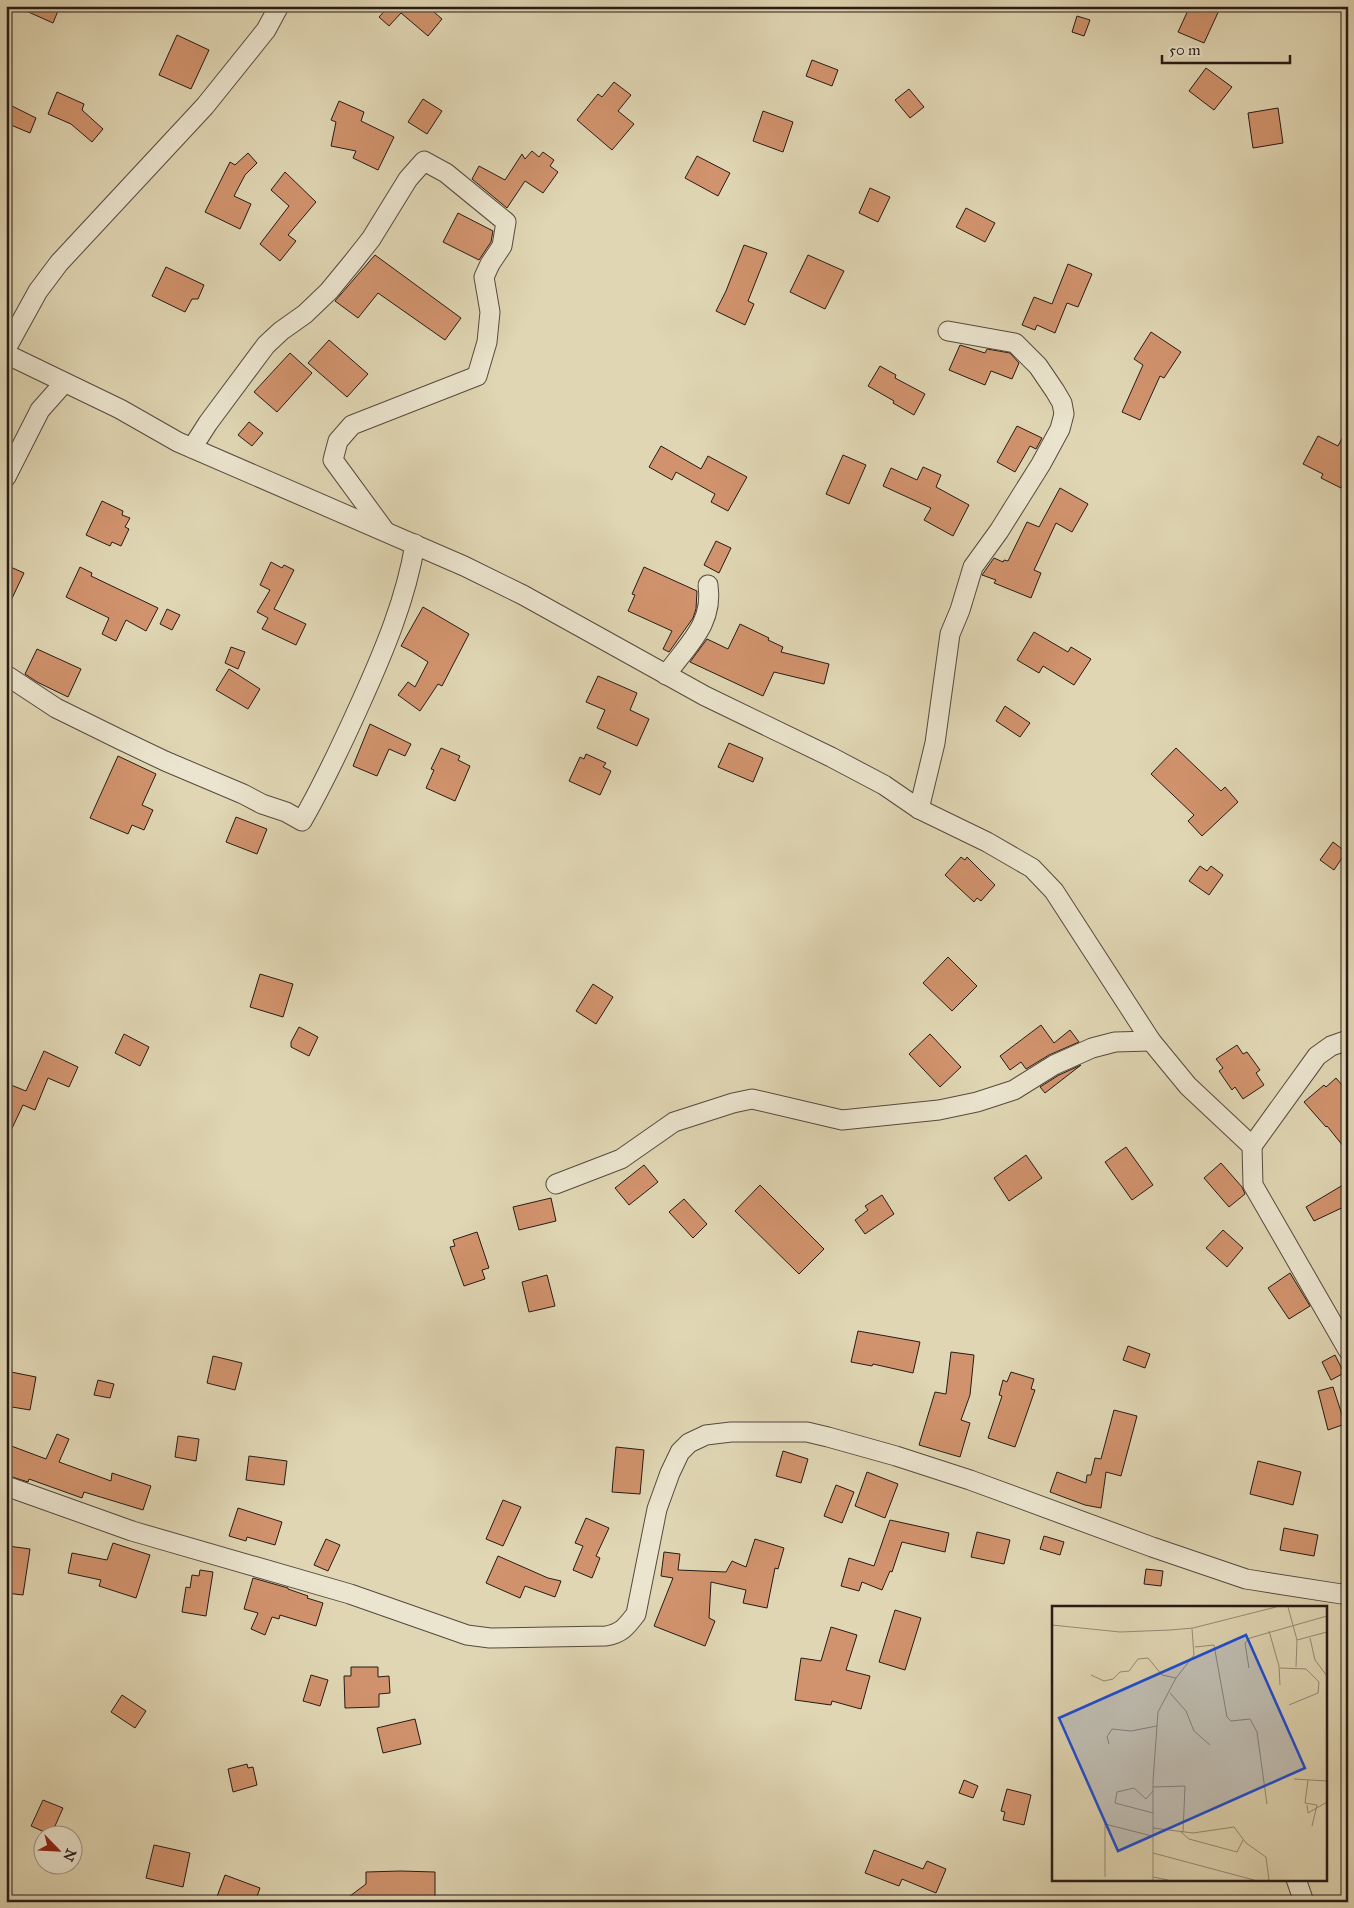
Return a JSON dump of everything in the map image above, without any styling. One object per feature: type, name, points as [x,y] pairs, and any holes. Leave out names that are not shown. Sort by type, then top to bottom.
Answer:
[{"type":"street","points":[[6,349],[38,291],[59,263],[205,106],[266,30],[279,6]]},
{"type":"street","points":[[192,448],[208,423],[266,345],[281,331],[305,314],[329,290],[357,257],[371,239],[408,179],[424,161],[446,173],[506,222],[502,246],[490,264],[484,278],[490,312],[487,342],[477,376],[352,425],[338,441],[333,460],[385,531]]},
{"type":"street","points":[[919,809],[935,743],[950,634],[960,610],[973,567],[999,531],[1041,464],[1060,429],[1064,414],[1056,391],[1033,360],[1015,344],[948,331]]},
{"type":"street","points":[[6,354],[192,448],[415,544],[522,595],[705,696],[831,756],[884,785],[919,809],[987,842],[1032,868],[1054,891],[1152,1041],[1188,1086],[1252,1146]]},
{"type":"street","points":[[6,477],[40,410],[64,383]]},
{"type":"street","points":[[6,675],[56,708],[112,736],[165,762],[243,794],[262,804],[286,812],[302,821],[317,796],[344,740],[385,648],[411,572],[415,544]]},
{"type":"street","points":[[666,675],[701,628],[707,616],[710,596],[708,585]]},
{"type":"street","points":[[1348,1040],[1331,1046],[1317,1056],[1252,1146],[1253,1185],[1348,1350]]},
{"type":"street","points":[[556,1184],[621,1159],[674,1122],[733,1103],[752,1099],[842,1120],[939,1110],[977,1102],[1014,1090],[1054,1065],[1092,1048],[1115,1042],[1152,1041]]},
{"type":"street","points":[[6,1486],[132,1531],[350,1594],[467,1635],[490,1638],[606,1636],[618,1633],[627,1626],[636,1614],[657,1509],[680,1452],[689,1443],[706,1435],[731,1432],[807,1432],[896,1456],[970,1480],[1118,1535],[1246,1579],[1348,1596]]},
{"type":"street","points":[[1296,1880],[1304,1902]]},
{"type":"building","points":[[15,6],[60,6],[53,23]]},
{"type":"building","points":[[389,6],[427,6],[442,19],[428,36],[401,13],[389,26],[379,17]]},
{"type":"building","points":[[1190,6],[1221,6],[1204,43],[1178,32]]},
{"type":"building","points":[[1077,16],[1090,20],[1084,36],[1072,32]]},
{"type":"building","points":[[177,35],[209,50],[191,89],[159,75]]},
{"type":"building","points":[[812,60],[838,70],[832,86],[806,76]]},
{"type":"building","points":[[1206,68],[1232,87],[1214,110],[1189,91]]},
{"type":"building","points":[[614,82],[631,95],[618,111],[634,124],[612,150],[577,120],[598,94],[602,97]]},
{"type":"building","points":[[909,89],[924,107],[910,118],[895,100]]},
{"type":"building","points":[[57,92],[84,104],[82,110],[103,129],[92,142],[71,124],[48,114]]},
{"type":"building","points":[[423,99],[442,111],[427,134],[408,122]]},
{"type":"building","points":[[339,101],[364,112],[361,121],[394,137],[378,170],[353,158],[356,151],[331,146],[336,122],[331,120]]},
{"type":"building","points":[[6,103],[36,118],[30,133],[6,123]]},
{"type":"building","points":[[1278,108],[1283,143],[1253,148],[1248,113]]},
{"type":"building","points":[[763,111],[793,122],[783,152],[753,141]]},
{"type":"building","points":[[532,151],[539,157],[543,152],[554,160],[550,166],[558,172],[543,193],[525,181],[507,208],[472,179],[479,166],[505,180],[522,154],[525,159]]},
{"type":"building","points":[[248,153],[257,163],[245,175],[234,196],[251,204],[240,229],[205,212],[230,162],[235,165]]},
{"type":"building","points":[[697,156],[730,173],[718,196],[685,178]]},
{"type":"building","points":[[285,172],[316,202],[288,235],[296,241],[280,261],[260,244],[289,206],[271,190]]},
{"type":"building","points":[[870,188],[890,197],[878,222],[859,213]]},
{"type":"building","points":[[966,208],[995,223],[985,242],[956,227]]},
{"type":"building","points":[[458,213],[493,231],[491,242],[479,260],[443,242]]},
{"type":"building","points":[[744,245],[767,253],[748,301],[754,304],[745,325],[716,311]]},
{"type":"building","points":[[375,255],[461,318],[445,340],[378,293],[358,318],[335,301]]},
{"type":"building","points":[[808,255],[844,271],[825,309],[790,292]]},
{"type":"building","points":[[1068,264],[1092,274],[1078,307],[1067,303],[1055,333],[1037,325],[1035,330],[1022,325],[1034,297],[1052,304]]},
{"type":"building","points":[[166,267],[204,285],[198,299],[192,299],[185,312],[152,296]]},
{"type":"building","points":[[1151,332],[1181,352],[1164,378],[1160,376],[1140,420],[1122,412],[1143,365],[1134,359]]},
{"type":"building","points":[[329,340],[368,374],[347,397],[308,363]]},
{"type":"building","points":[[960,345],[985,353],[987,349],[1010,353],[1019,363],[1012,379],[991,371],[985,385],[949,370]]},
{"type":"building","points":[[290,353],[312,373],[277,412],[254,392]]},
{"type":"building","points":[[880,366],[896,375],[895,378],[925,394],[914,415],[868,386]]},
{"type":"building","points":[[249,422],[263,433],[252,446],[238,435]]},
{"type":"building","points":[[1017,426],[1042,438],[1036,449],[1030,446],[1015,472],[997,462]]},
{"type":"building","points":[[1348,427],[1348,476],[1341,488],[1321,478],[1323,474],[1303,464],[1318,436],[1338,446]]},
{"type":"building","points":[[661,446],[701,469],[708,456],[747,477],[728,511],[711,502],[715,494],[676,472],[672,480],[649,467]]},
{"type":"building","points":[[843,455],[866,465],[849,504],[826,494]]},
{"type":"building","points":[[923,467],[941,475],[936,487],[969,505],[953,536],[924,520],[931,508],[883,486],[891,468],[917,480]]},
{"type":"building","points":[[1060,488],[1088,504],[1072,532],[1056,523],[1034,570],[1041,573],[1031,598],[994,583],[996,580],[982,575],[994,558],[1003,562],[1004,560],[1008,561],[1027,522],[1039,527]]},
{"type":"building","points":[[102,501],[123,511],[122,515],[130,518],[125,527],[129,529],[121,546],[112,542],[110,546],[86,535]]},
{"type":"building","points":[[716,541],[731,548],[719,573],[704,565]]},
{"type":"building","points":[[271,562],[282,568],[284,565],[294,570],[274,609],[306,624],[296,645],[262,629],[268,618],[257,612],[270,590],[260,585]]},
{"type":"building","points":[[6,565],[24,573],[6,611]]},
{"type":"building","points":[[80,567],[92,573],[91,576],[158,608],[146,631],[126,620],[116,641],[102,634],[109,618],[66,597]]},
{"type":"building","points":[[644,567],[697,591],[696,609],[693,618],[669,652],[663,649],[672,631],[628,611],[635,595],[632,594]]},
{"type":"building","points":[[423,607],[469,634],[442,686],[438,684],[420,711],[398,695],[408,682],[415,687],[428,662],[401,646]]},
{"type":"building","points":[[167,609],[180,615],[172,630],[160,624]]},
{"type":"building","points":[[740,624],[783,647],[781,652],[829,664],[824,684],[774,672],[763,696],[690,662],[707,639],[728,649]]},
{"type":"building","points":[[1034,632],[1068,652],[1071,647],[1091,659],[1074,685],[1043,666],[1039,673],[1017,660]]},
{"type":"building","points":[[231,647],[245,652],[238,669],[225,663]]},
{"type":"building","points":[[37,649],[81,669],[68,697],[25,674]]},
{"type":"building","points":[[229,669],[260,689],[248,709],[216,690]]},
{"type":"building","points":[[598,676],[637,693],[630,710],[649,719],[637,746],[597,728],[605,710],[586,702]]},
{"type":"building","points":[[1005,706],[1030,723],[1020,737],[996,721]]},
{"type":"building","points":[[370,724],[411,744],[405,756],[389,749],[377,776],[353,766]]},
{"type":"building","points":[[729,743],[763,758],[753,782],[718,767]]},
{"type":"building","points":[[441,748],[460,756],[458,760],[470,766],[455,801],[426,788],[434,770],[431,769]]},
{"type":"building","points":[[1176,748],[1221,791],[1225,787],[1238,802],[1202,836],[1188,821],[1194,815],[1151,774]]},
{"type":"building","points":[[586,754],[606,763],[603,767],[611,771],[600,795],[569,781],[580,757],[584,759]]},
{"type":"building","points":[[118,756],[156,774],[142,805],[153,810],[144,830],[132,825],[128,834],[90,818]]},
{"type":"building","points":[[236,817],[267,829],[257,854],[226,842]]},
{"type":"building","points":[[1333,842],[1346,852],[1334,870],[1320,860]]},
{"type":"building","points":[[961,857],[965,860],[967,857],[995,885],[981,901],[977,898],[974,902],[945,875]]},
{"type":"building","points":[[1200,866],[1207,871],[1211,866],[1223,875],[1209,895],[1189,881]]},
{"type":"building","points":[[948,957],[977,986],[952,1011],[923,983]]},
{"type":"building","points":[[260,974],[293,984],[283,1017],[250,1007]]},
{"type":"building","points":[[593,984],[613,997],[596,1024],[576,1011]]},
{"type":"building","points":[[1041,1025],[1054,1043],[1070,1030],[1079,1042],[1049,1055],[1026,1069],[1021,1062],[1010,1070],[1000,1056]]},
{"type":"building","points":[[299,1027],[318,1037],[309,1056],[291,1047],[291,1042]]},
{"type":"building","points":[[124,1034],[149,1047],[140,1066],[115,1053]]},
{"type":"building","points":[[930,1034],[961,1067],[940,1087],[909,1054]]},
{"type":"building","points":[[1237,1045],[1243,1054],[1247,1052],[1260,1070],[1256,1073],[1264,1085],[1243,1099],[1235,1087],[1232,1090],[1219,1071],[1223,1068],[1216,1059]]},
{"type":"building","points":[[44,1051],[78,1067],[69,1087],[48,1078],[35,1110],[23,1105],[6,1141],[6,1083],[26,1091]]},
{"type":"building","points":[[1081,1065],[1045,1093],[1040,1087],[1059,1075]]},
{"type":"building","points":[[1336,1078],[1348,1092],[1348,1152],[1304,1102],[1324,1085],[1326,1087]]},
{"type":"building","points":[[1126,1147],[1153,1185],[1132,1200],[1105,1162]]},
{"type":"building","points":[[1026,1155],[1042,1178],[1009,1201],[994,1178]]},
{"type":"building","points":[[1221,1163],[1242,1187],[1245,1194],[1229,1207],[1204,1178]]},
{"type":"building","points":[[644,1165],[658,1182],[629,1205],[615,1188]]},
{"type":"building","points":[[1348,1182],[1348,1205],[1314,1221],[1306,1207]]},
{"type":"building","points":[[760,1185],[824,1249],[799,1274],[735,1211]]},
{"type":"building","points":[[882,1195],[894,1214],[865,1234],[855,1220],[868,1210],[865,1206]]},
{"type":"building","points":[[551,1198],[556,1221],[519,1230],[513,1207]]},
{"type":"building","points":[[684,1199],[707,1224],[693,1238],[669,1212]]},
{"type":"building","points":[[1223,1230],[1243,1248],[1227,1267],[1206,1248]]},
{"type":"building","points":[[477,1232],[489,1268],[482,1270],[485,1279],[464,1286],[450,1247],[455,1246],[453,1240]]},
{"type":"building","points":[[1290,1273],[1310,1306],[1289,1319],[1268,1288]]},
{"type":"building","points":[[547,1275],[555,1306],[529,1312],[522,1282]]},
{"type":"building","points":[[858,1331],[920,1342],[913,1373],[873,1364],[872,1366],[851,1362]]},
{"type":"building","points":[[1128,1346],[1150,1354],[1145,1368],[1123,1360]]},
{"type":"building","points":[[951,1352],[974,1355],[970,1395],[961,1420],[970,1423],[960,1457],[919,1445],[935,1392],[946,1394]]},
{"type":"building","points":[[1335,1355],[1344,1373],[1331,1380],[1322,1362]]},
{"type":"building","points":[[213,1356],[242,1363],[235,1390],[207,1383]]},
{"type":"building","points":[[6,1371],[36,1377],[30,1410],[6,1406]]},
{"type":"building","points":[[1011,1372],[1034,1379],[1031,1389],[1035,1390],[1015,1447],[988,1438],[1002,1396],[999,1395],[1003,1380],[1007,1382]]},
{"type":"building","points":[[98,1380],[114,1384],[110,1398],[94,1395]]},
{"type":"building","points":[[1333,1387],[1345,1424],[1328,1430],[1318,1391]]},
{"type":"building","points":[[1114,1410],[1137,1416],[1121,1476],[1106,1472],[1101,1508],[1085,1505],[1050,1492],[1057,1472],[1086,1483],[1087,1475],[1091,1475],[1095,1458],[1101,1459]]},
{"type":"building","points":[[57,1434],[69,1439],[59,1462],[111,1481],[112,1473],[151,1486],[143,1510],[84,1492],[82,1498],[29,1479],[28,1482],[6,1475],[6,1444],[46,1459]]},
{"type":"building","points":[[178,1436],[199,1439],[196,1461],[175,1457]]},
{"type":"building","points":[[616,1447],[644,1450],[640,1494],[612,1492]]},
{"type":"building","points":[[783,1451],[808,1459],[801,1483],[776,1476]]},
{"type":"building","points":[[249,1456],[287,1461],[284,1485],[246,1480]]},
{"type":"building","points":[[1258,1461],[1301,1472],[1293,1505],[1250,1494]]},
{"type":"building","points":[[867,1472],[898,1484],[885,1518],[855,1506]]},
{"type":"building","points":[[836,1485],[854,1492],[842,1523],[824,1516]]},
{"type":"building","points":[[503,1500],[521,1507],[503,1546],[486,1539]]},
{"type":"building","points":[[238,1508],[282,1522],[275,1545],[247,1537],[246,1541],[229,1536]]},
{"type":"building","points":[[586,1518],[609,1528],[596,1556],[600,1558],[592,1578],[573,1570],[583,1546],[575,1543]]},
{"type":"building","points":[[890,1520],[949,1533],[945,1552],[902,1542],[892,1572],[890,1571],[882,1590],[862,1582],[859,1591],[841,1586],[849,1558],[874,1566]]},
{"type":"building","points":[[1284,1528],[1318,1535],[1314,1556],[1280,1550]]},
{"type":"building","points":[[977,1532],[1010,1540],[1004,1564],[971,1557]]},
{"type":"building","points":[[1044,1536],[1064,1542],[1060,1555],[1040,1549]]},
{"type":"building","points":[[326,1539],[340,1545],[328,1571],[314,1565]]},
{"type":"building","points":[[755,1539],[784,1548],[778,1569],[775,1568],[767,1608],[743,1603],[746,1590],[711,1582],[709,1618],[715,1621],[705,1646],[654,1626],[673,1578],[661,1576],[664,1552],[680,1554],[678,1570],[726,1572],[732,1561],[746,1567]]},
{"type":"building","points":[[113,1543],[150,1555],[136,1598],[99,1586],[101,1580],[68,1573],[72,1553],[107,1560]]},
{"type":"building","points":[[8,1546],[30,1549],[23,1595],[6,1593]]},
{"type":"building","points":[[498,1556],[548,1578],[561,1581],[555,1597],[525,1586],[520,1598],[486,1583]]},
{"type":"building","points":[[1146,1569],[1163,1571],[1161,1586],[1144,1584]]},
{"type":"building","points":[[200,1570],[213,1572],[206,1616],[182,1612],[186,1587],[190,1588],[192,1575],[199,1576]]},
{"type":"building","points":[[253,1578],[288,1588],[308,1596],[307,1598],[323,1603],[316,1626],[280,1615],[279,1619],[272,1617],[265,1635],[251,1629],[258,1613],[244,1609]]},
{"type":"building","points":[[895,1610],[921,1618],[905,1670],[879,1662]]},
{"type":"building","points":[[831,1627],[857,1635],[846,1670],[870,1676],[861,1709],[832,1701],[831,1705],[795,1700],[801,1658],[821,1661]]},
{"type":"building","points":[[351,1667],[378,1667],[378,1677],[389,1676],[390,1693],[379,1694],[379,1707],[345,1708],[344,1676],[351,1676]]},
{"type":"building","points":[[311,1675],[328,1680],[320,1706],[303,1701]]},
{"type":"building","points":[[122,1695],[146,1711],[135,1728],[111,1712]]},
{"type":"building","points":[[415,1719],[421,1744],[383,1753],[377,1728]]},
{"type":"building","points":[[247,1764],[248,1768],[253,1767],[257,1785],[233,1792],[228,1769]]},
{"type":"building","points":[[964,1780],[978,1786],[973,1798],[959,1793]]},
{"type":"building","points":[[1007,1789],[1031,1795],[1024,1825],[1003,1820],[1005,1812],[1001,1811]]},
{"type":"building","points":[[43,1800],[63,1808],[55,1826],[31,1826]]},
{"type":"building","points":[[154,1845],[190,1853],[183,1887],[146,1878]]},
{"type":"building","points":[[874,1850],[923,1869],[927,1861],[946,1869],[936,1893],[902,1879],[899,1886],[865,1873]]},
{"type":"building","points":[[366,1872],[435,1872],[435,1897],[402,1898],[402,1902],[342,1902],[366,1884]]},
{"type":"building","points":[[225,1875],[260,1888],[255,1902],[215,1902]]}]
